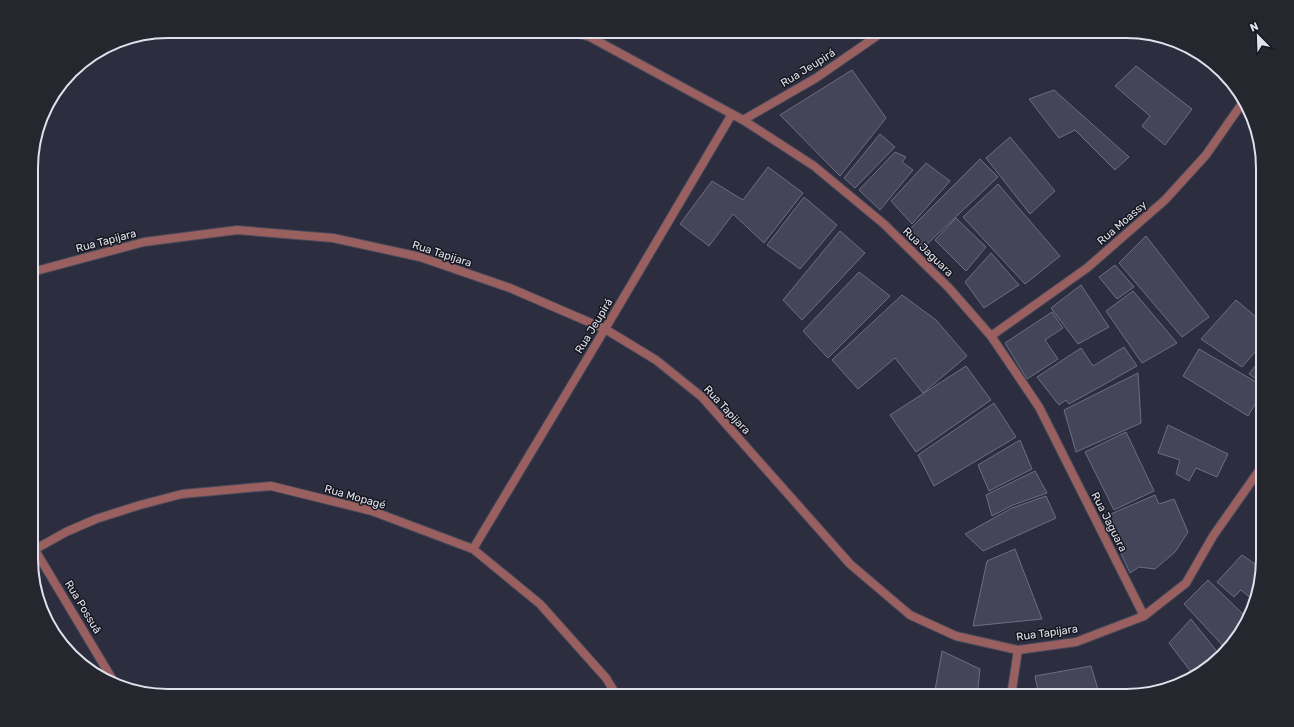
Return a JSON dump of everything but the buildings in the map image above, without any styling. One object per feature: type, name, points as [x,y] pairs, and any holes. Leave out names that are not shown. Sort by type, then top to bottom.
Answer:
[{"type":"street","name":"Rua Jaguara","points":[[599,38],[743,120],[814,166],[884,224],[949,288],[991,336],[1039,407],[1144,616]]},
{"type":"street","name":"Rua Jeupirá","points":[[743,120],[816,78],[874,38]]},
{"type":"street","name":"Rua Moassy","points":[[991,336],[1087,268],[1165,200],[1206,154],[1240,106]]},
{"type":"street","name":"Rua Jeupirá","points":[[473,549],[732,114]]},
{"type":"street","name":"Rua Tapijara","points":[[38,270],[144,242],[237,230],[333,238],[420,257],[510,288],[605,329],[656,360],[702,397],[850,564],[910,615],[956,636],[1018,650],[1076,642],[1144,616],[1186,583],[1212,536],[1256,475]]},
{"type":"street","name":"Rua Mopagé","points":[[38,546],[66,532],[96,520],[140,504],[182,494],[271,486],[372,511],[473,549],[540,604],[606,678],[613,689]]},
{"type":"street","name":"Rua Possuã","points":[[38,557],[110,675]]},
{"type":"street","points":[[1012,689],[1018,650]]}]
